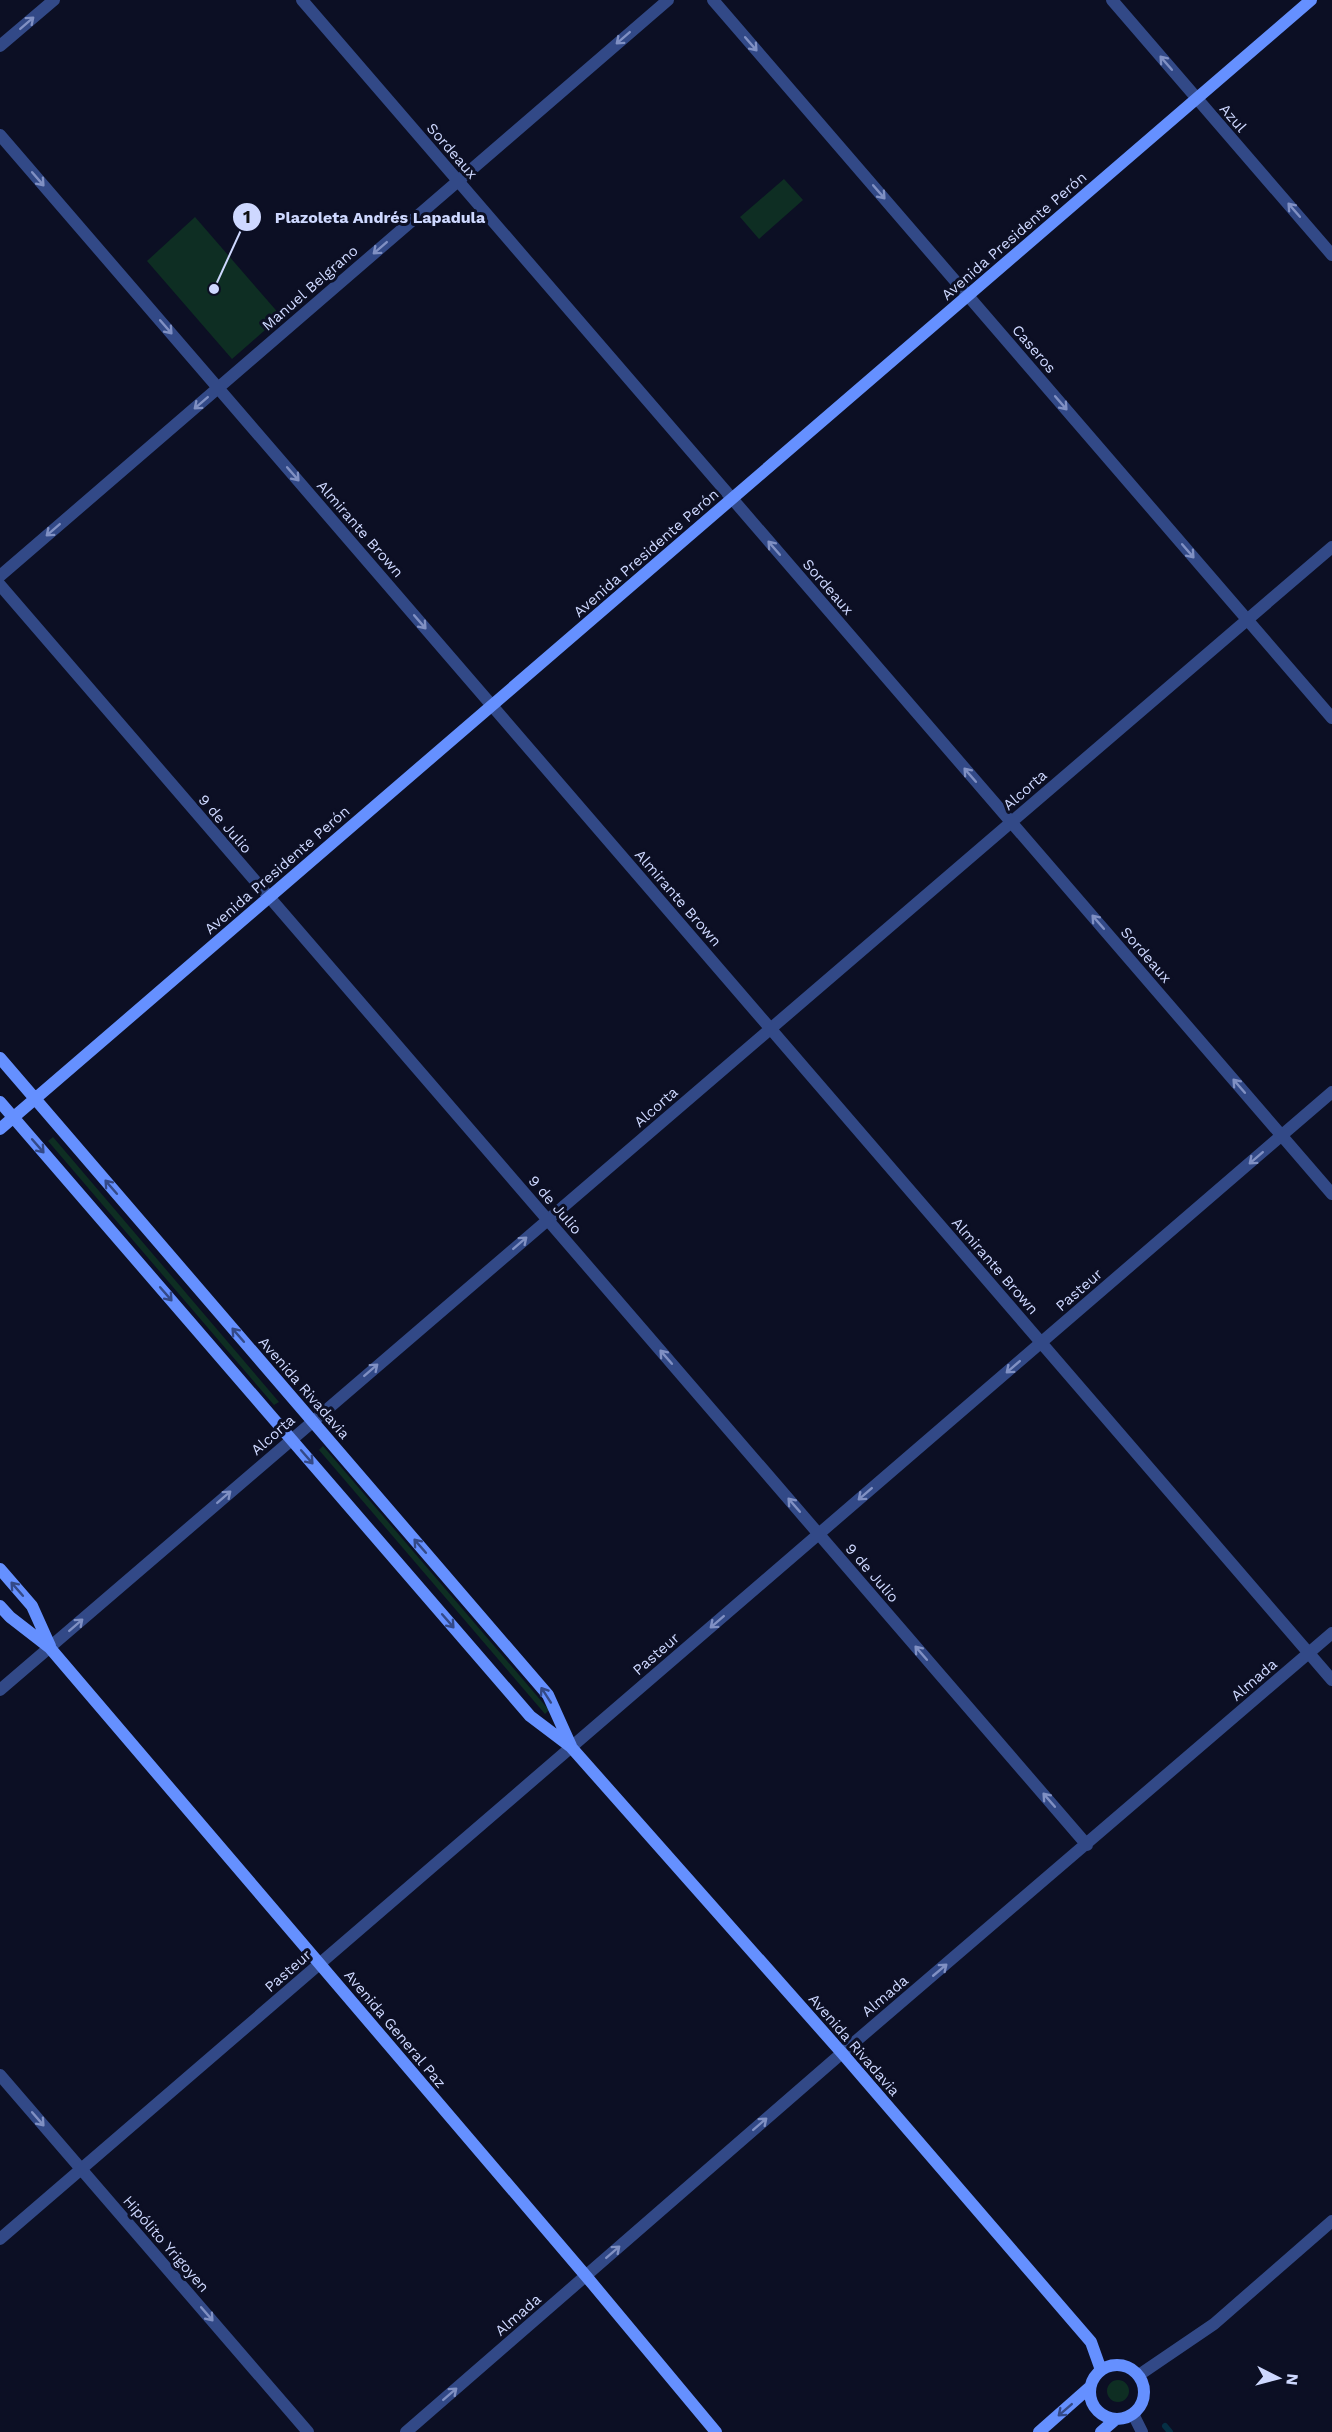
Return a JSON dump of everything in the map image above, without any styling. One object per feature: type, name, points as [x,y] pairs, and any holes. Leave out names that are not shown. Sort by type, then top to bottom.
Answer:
[{"type":"main road","name":"Avenida Presidente Perón","points":[[0,1129],[1311,0]]},
{"type":"main road","name":"Avenida Rivadavia","points":[[0,1058],[548,1695],[571,1747]]},
{"type":"main road","name":"Avenida Rivadavia","points":[[0,1102],[530,1716],[571,1747],[842,2053],[1091,2342],[1101,2370]]},
{"type":"main road","name":"Avenida General Paz","points":[[0,1569],[32,1606],[50,1648]]},
{"type":"main road","name":"Avenida General Paz","points":[[0,1606],[10,1617],[50,1648],[586,2276],[716,2432]]},
{"type":"main road","points":[[1039,2432],[1090,2387],[1101,2370],[1107,2366],[1128,2366],[1139,2375],[1144,2393],[1141,2405],[1132,2414],[1116,2419],[1101,2432]]},
{"type":"main road","points":[[1090,2387],[1090,2395],[1096,2409],[1102,2415],[1116,2419]]},
{"type":"street","points":[[0,46],[54,0]]},
{"type":"street","name":"Sordeaux","points":[[302,0],[1332,1194]]},
{"type":"street","name":"Manuel Belgrano","points":[[0,576],[668,0]]},
{"type":"street","name":"Caseros","points":[[713,0],[1332,718]]},
{"type":"street","name":"Azul","points":[[1112,0],[1332,255]]},
{"type":"street","name":"Almirante Brown","points":[[0,135],[1332,1680]]},
{"type":"street","name":"Alcorta","points":[[0,1690],[1332,547]]},
{"type":"street","name":"9 de Julio","points":[[0,585],[1087,1845]]},
{"type":"street","name":"Pasteur","points":[[0,2239],[1332,1092]]},
{"type":"street","name":"Almada","points":[[406,2432],[842,2053],[1332,1633]]},
{"type":"street","name":"Hipólito Yrigoyen","points":[[0,2075],[308,2432]]},
{"type":"street","points":[[1139,2375],[1214,2324],[1332,2221]]},
{"type":"street","points":[[1132,2414],[1142,2432]]},
{"type":"green space","points":[[784,179],[803,200],[759,239],[740,217]]},
{"type":"green space","points":[[195,217],[281,316],[232,359],[147,261]]},
{"type":"green space","points":[[53,1137],[279,1402],[274,1405],[48,1141]]},
{"type":"green space","points":[[323,1446],[549,1710],[545,1714],[319,1450]]},
{"type":"green space","points":[[1118,2380],[1126,2383],[1129,2391],[1126,2399],[1118,2402],[1110,2399],[1107,2391],[1110,2383]]},
{"type":"waterway","points":[[1165,2426],[1170,2432]]},
{"type":"place","name":"Plazoleta Andrés Lapadula","points":[[214,289]]}]
